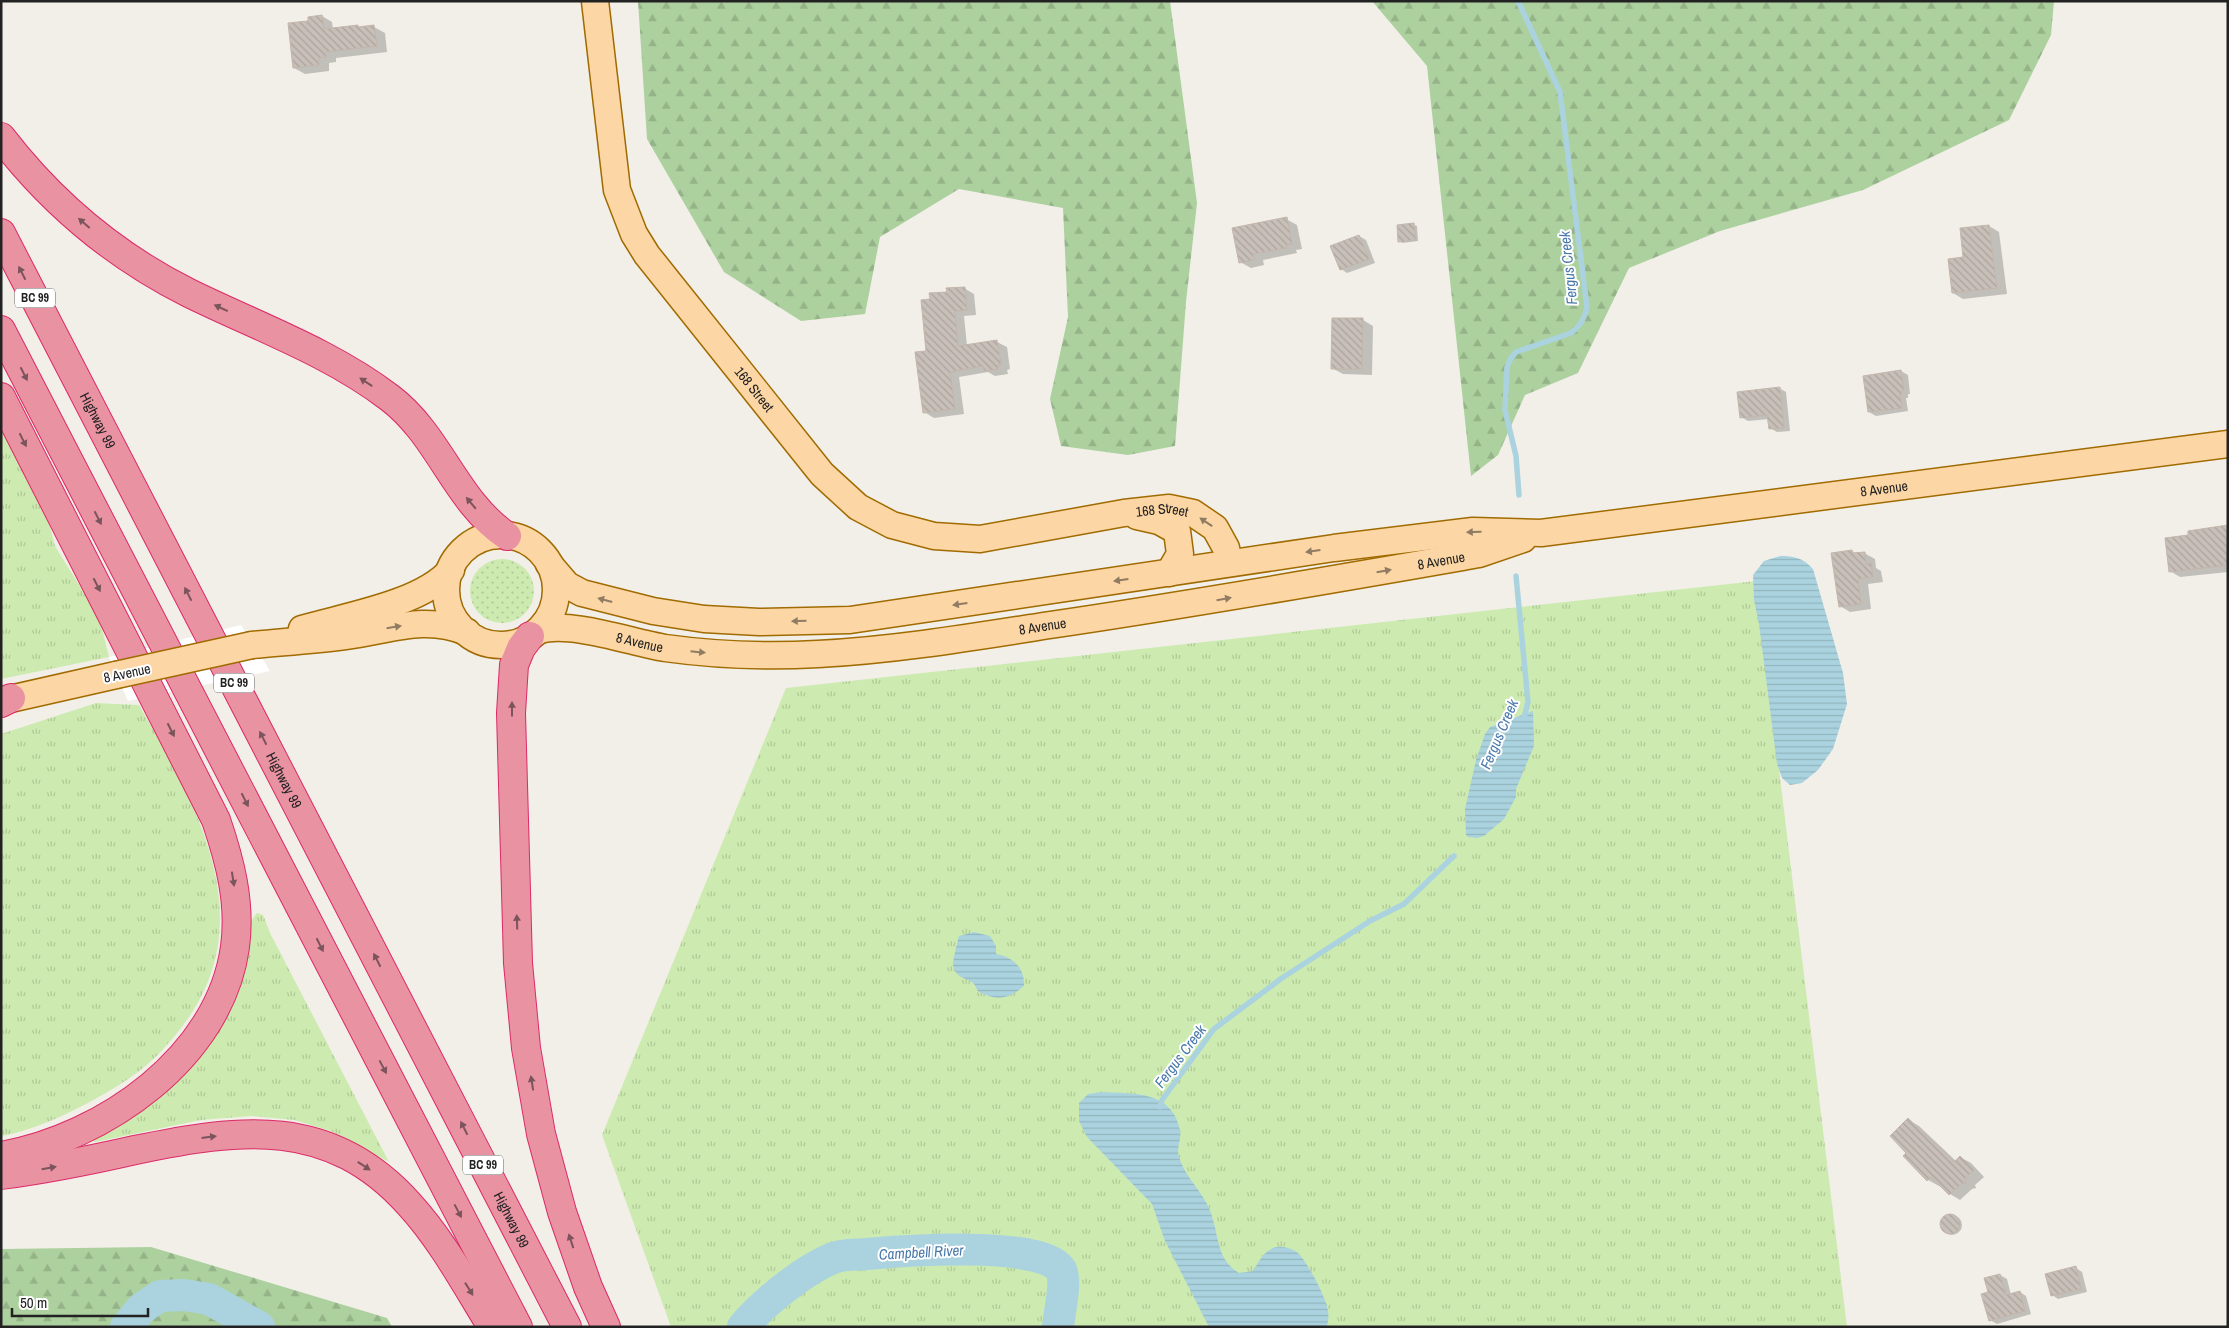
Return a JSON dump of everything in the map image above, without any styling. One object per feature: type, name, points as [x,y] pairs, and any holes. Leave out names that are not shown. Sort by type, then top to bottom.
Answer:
[{"type":"highway","points":[[1,137],[63,206],[121,252],[188,292],[342,367],[392,399],[413,419],[432,444],[470,503],[507,536]]},
{"type":"highway","name":"Highway 99","points":[[1,233],[567,1327]]},
{"type":"highway","points":[[1,330],[518,1327]]},
{"type":"highway","points":[[1,397],[216,820],[232,872],[236,922],[234,954],[223,992],[196,1038],[178,1060],[133,1100],[82,1131],[54,1143],[25,1152],[1,1156]]},
{"type":"highway","points":[[534,633],[521,648],[514,665],[511,713],[518,963],[526,1048],[542,1134],[559,1203],[575,1252],[606,1327]]},
{"type":"highway","points":[[1,1175],[50,1168],[208,1137],[242,1133],[275,1134],[310,1140],[341,1152],[366,1166],[409,1204],[449,1258],[492,1327]]},
{"type":"main road","name":"168 Street","points":[[595,1],[617,190],[634,234],[662,274],[822,474],[858,507],[892,525],[934,536],[980,540],[1124,513],[1169,508],[1194,513],[1215,528],[1226,548],[1229,563]]},
{"type":"main road","name":"8 Avenue","points":[[549,564],[570,587],[588,596],[653,611],[704,619],[759,622],[850,620],[1334,548],[1473,532],[1541,534],[2228,444]]},
{"type":"main road","name":"168 Street","points":[[1124,513],[1160,520],[1177,531],[1180,554],[1169,573]]},
{"type":"main road","name":"8 Avenue","points":[[534,633],[554,627],[662,647],[728,654],[815,654],[884,648],[1167,608],[1341,579],[1479,554],[1541,534]]},
{"type":"main road","points":[[492,536],[507,536],[522,540],[532,545],[549,564],[555,579],[555,597],[550,614],[534,633],[514,643],[496,644],[479,640],[456,621],[448,604],[447,586],[451,570],[457,558],[475,542],[492,536]]},
{"type":"main road","points":[[884,648],[919,628],[1178,593],[1211,580],[1229,563]]},
{"type":"main road","name":"8 Avenue","points":[[5,701],[252,645],[405,599],[434,585],[451,570]]},
{"type":"main road","name":"8 Avenue","points":[[252,645],[346,636],[423,623],[444,624],[467,632]]},
{"type":"green space","points":[[638,1],[1170,1],[1197,203],[1186,302],[1175,446],[1128,455],[1061,446],[1050,399],[1068,317],[1063,208],[959,189],[880,237],[865,314],[801,321],[724,272],[647,139]]},
{"type":"green space","points":[[1372,1],[2054,1],[2051,35],[2009,120],[1863,190],[1720,231],[1629,268],[1578,373],[1525,395],[1498,455],[1471,476],[1427,66]]},
{"type":"green space","points":[[1,423],[47,515],[55,546],[99,617],[109,657],[1,679]]},
{"type":"green space","points":[[502,559],[514,561],[525,568],[532,579],[534,591],[532,603],[525,614],[514,621],[502,623],[490,621],[479,614],[472,603],[470,591],[472,579],[479,568],[490,561]]},
{"type":"green space","points":[[1756,581],[1847,1327],[671,1327],[602,1135],[786,688]]},
{"type":"green space","points":[[96,703],[139,705],[180,779],[198,818],[211,858],[219,898],[219,938],[209,978],[189,1017],[166,1046],[148,1063],[119,1085],[78,1108],[31,1128],[1,1136],[1,734]]},
{"type":"green space","points":[[257,913],[263,915],[271,935],[389,1162],[331,1131],[294,1120],[251,1116],[201,1120],[95,1142],[91,1140],[90,1136],[159,1091]]},
{"type":"green space","points":[[151,1247],[387,1318],[392,1327],[1,1327],[1,1249]]},
{"type":"water","points":[[1780,556],[1798,558],[1806,562],[1813,569],[1843,673],[1847,704],[1833,749],[1818,770],[1802,783],[1790,785],[1782,778],[1777,764],[1759,624],[1754,600],[1753,575],[1764,561]]},
{"type":"water","points":[[1533,711],[1534,746],[1516,789],[1516,797],[1504,819],[1484,836],[1477,838],[1468,837],[1466,835],[1465,809],[1476,760],[1485,734],[1490,727]]},
{"type":"water","points":[[974,932],[990,936],[996,946],[996,954],[1002,955],[1017,964],[1024,980],[1024,986],[1018,991],[1002,998],[991,997],[979,992],[973,983],[957,973],[953,964],[959,936]]},
{"type":"water","points":[[1102,1092],[1138,1094],[1160,1101],[1169,1107],[1176,1117],[1180,1130],[1178,1154],[1181,1164],[1208,1206],[1225,1260],[1239,1273],[1253,1271],[1264,1255],[1273,1248],[1282,1247],[1295,1251],[1307,1264],[1324,1297],[1328,1313],[1327,1327],[1209,1327],[1165,1241],[1152,1204],[1087,1137],[1079,1121],[1079,1103],[1088,1094]]},
{"type":"pier","points":[[241,625],[270,671],[128,701],[109,657]]},
{"type":"building","points":[[322,15],[324,29],[374,25],[377,46],[326,52],[326,57],[319,58],[319,65],[293,68],[288,23],[308,21],[308,17]]},
{"type":"building","points":[[1287,217],[1292,244],[1286,245],[1287,248],[1253,254],[1254,260],[1239,263],[1232,228]]},
{"type":"building","points":[[1414,223],[1416,240],[1398,242],[1397,225]]},
{"type":"building","points":[[1989,225],[1997,288],[1952,293],[1948,259],[1963,257],[1960,228]]},
{"type":"building","points":[[1359,235],[1369,259],[1340,270],[1330,246]]},
{"type":"building","points":[[965,287],[967,310],[955,311],[958,346],[997,340],[1001,364],[998,365],[998,369],[984,371],[983,366],[950,372],[955,409],[923,413],[915,352],[926,351],[921,300],[930,299],[929,293],[947,292],[946,288]]},
{"type":"building","points":[[1332,318],[1363,318],[1362,369],[1331,369]]},
{"type":"building","points":[[1901,370],[1904,390],[1900,394],[1902,408],[1868,412],[1863,376]]},
{"type":"building","points":[[1780,387],[1784,428],[1769,429],[1767,415],[1740,418],[1737,392]]},
{"type":"building","points":[[2228,525],[2228,565],[2169,572],[2165,538],[2188,535],[2188,531]]},
{"type":"building","points":[[1852,550],[1853,553],[1865,552],[1866,564],[1871,563],[1873,577],[1858,579],[1861,604],[1839,607],[1831,553]]},
{"type":"building","points":[[1908,1118],[1954,1162],[1960,1156],[1974,1170],[1965,1178],[1966,1183],[1961,1184],[1949,1195],[1931,1177],[1927,1181],[1903,1156],[1906,1153],[1890,1136]]},
{"type":"building","points":[[1950,1214],[1957,1217],[1960,1224],[1957,1231],[1950,1234],[1943,1231],[1940,1224],[1943,1217]]},
{"type":"building","points":[[2076,1266],[2081,1289],[2051,1296],[2045,1274]]},
{"type":"building","points":[[2000,1274],[2006,1295],[2020,1291],[2025,1311],[1989,1321],[1981,1294],[1988,1292],[1984,1278]]},
{"type":"waterway","name":"Fergus Creek","points":[[1518,1],[1560,92],[1587,307],[1582,322],[1571,333],[1516,352],[1507,367],[1505,410],[1516,456],[1519,495]]},
{"type":"waterway","name":"Fergus Creek","points":[[1516,576],[1528,702],[1524,718]]},
{"type":"waterway","name":"Fergus Creek","points":[[1160,1107],[1162,1100],[1214,1029],[1282,978],[1370,921],[1404,904],[1454,856]]},
{"type":"waterway","name":"Campbell River","points":[[743,1327],[762,1307],[785,1288],[810,1270],[833,1258],[846,1255],[938,1250],[1000,1251],[1028,1254],[1049,1261],[1061,1270],[1063,1275],[1058,1327]]},
{"type":"waterway","name":"Campbell River","points":[[126,1327],[142,1308],[160,1296],[184,1295],[209,1299],[259,1327]]}]
